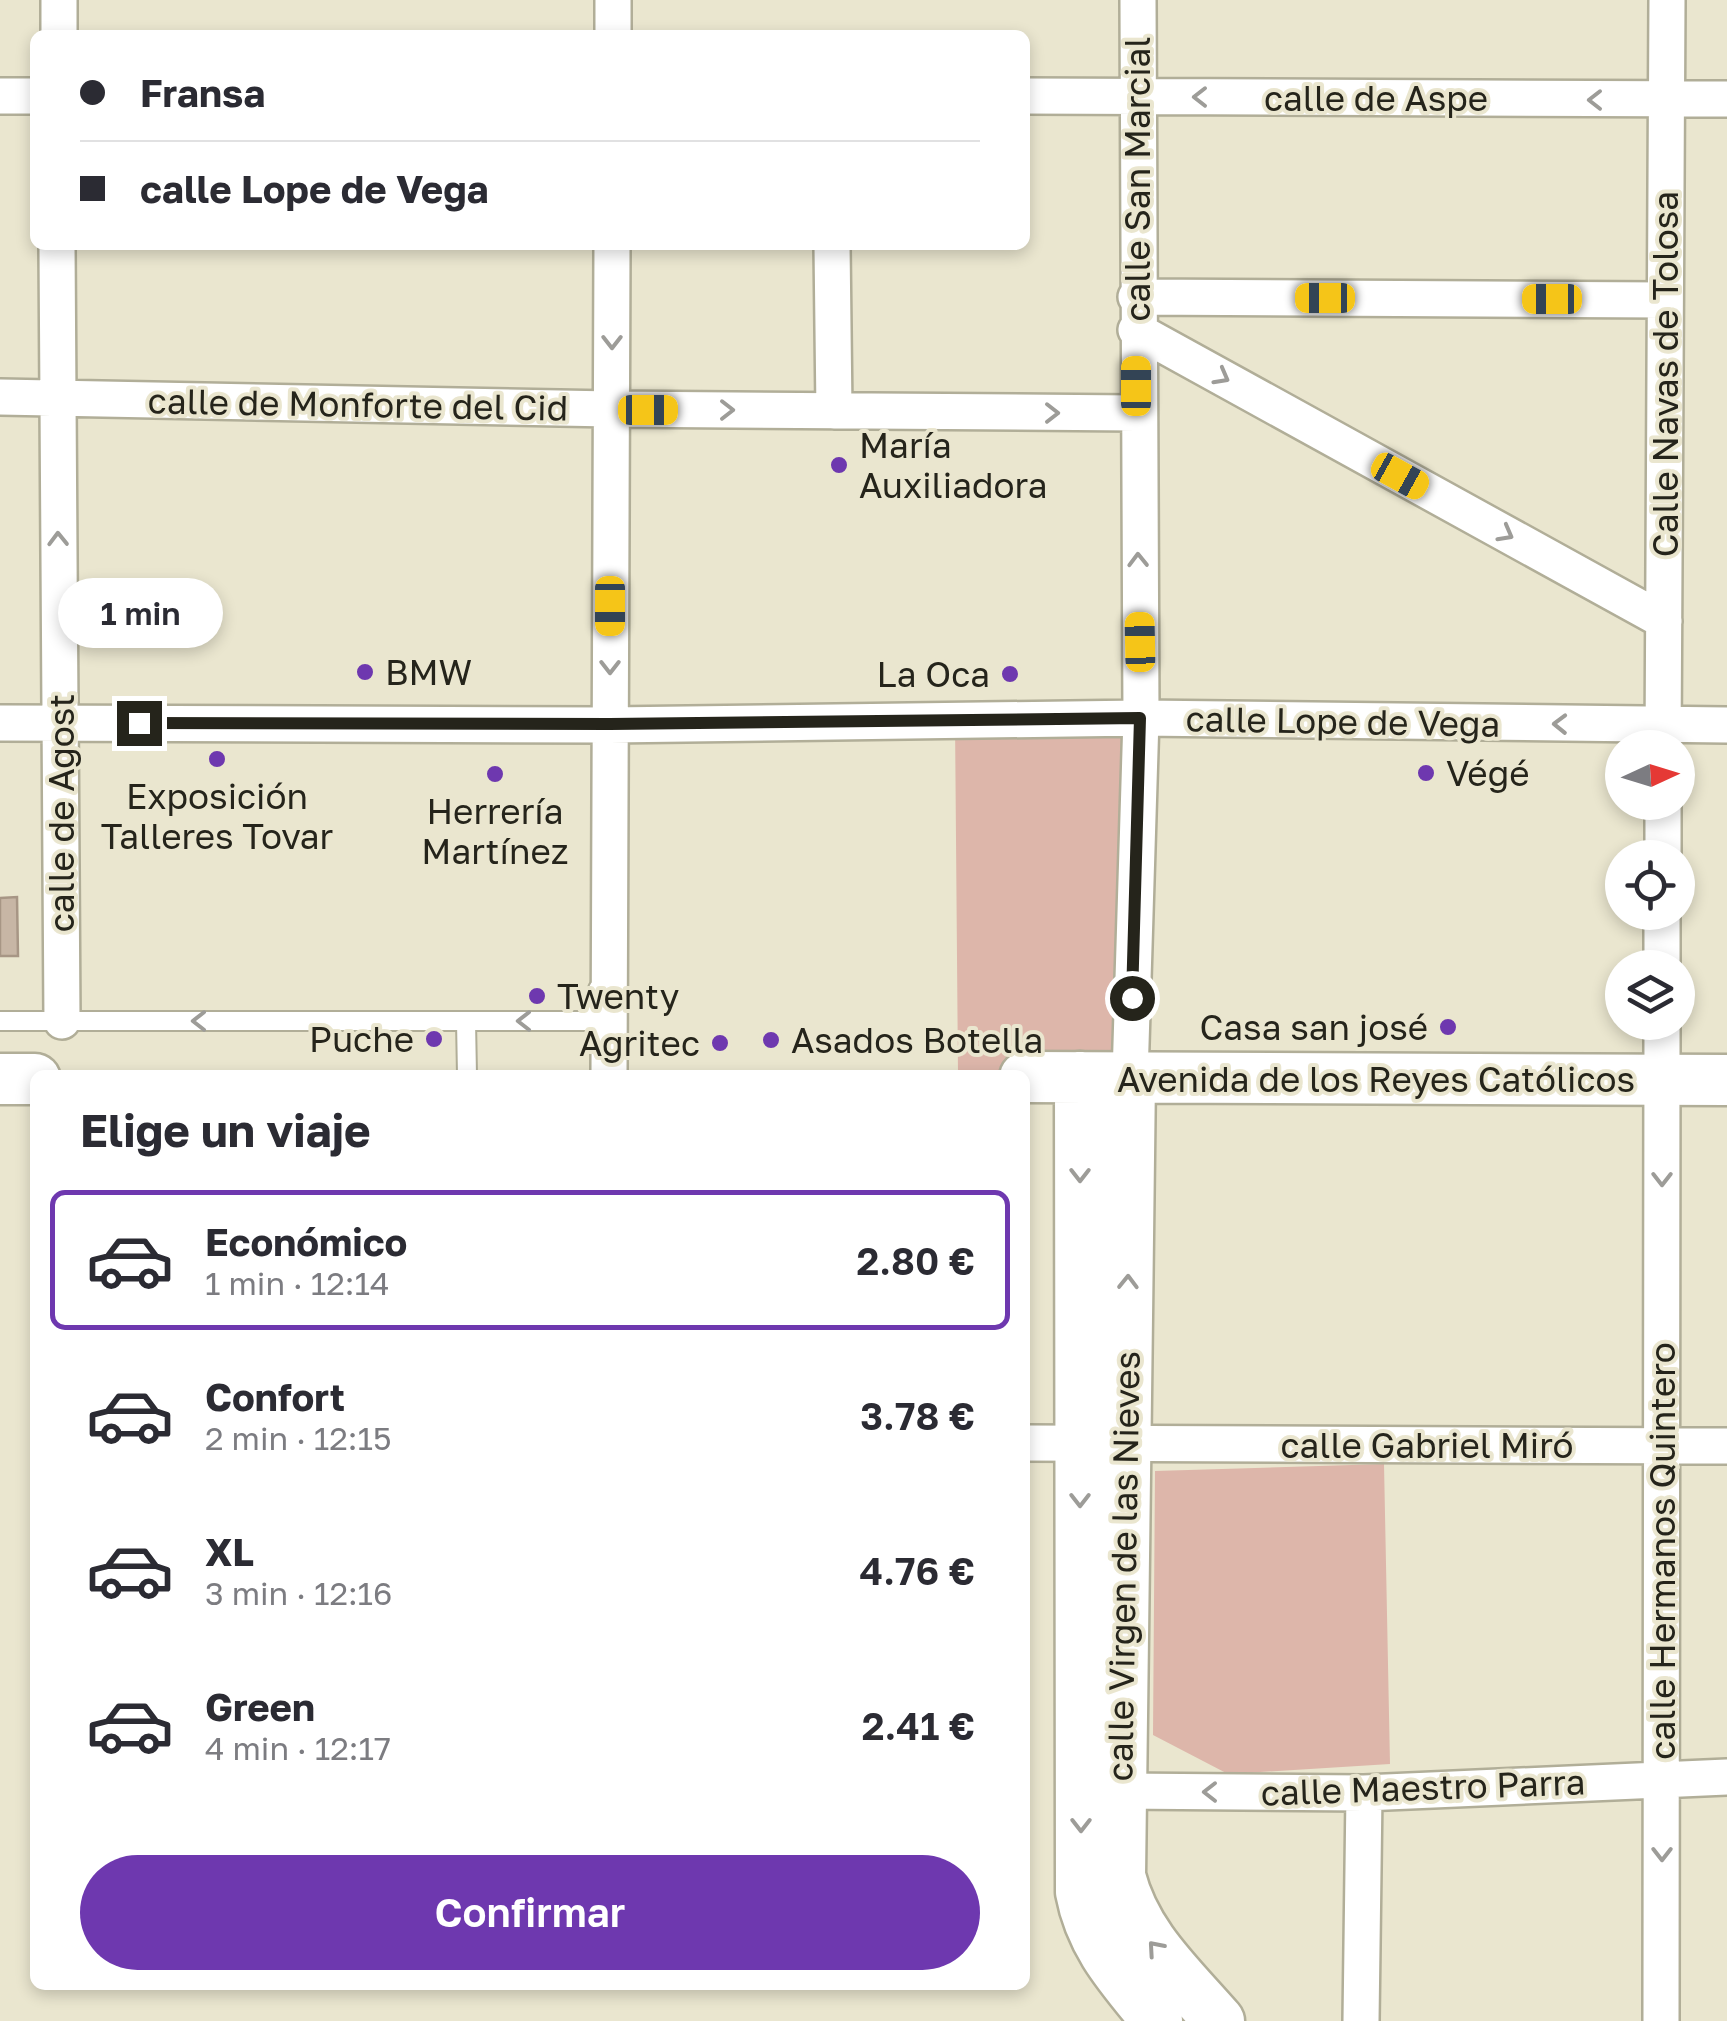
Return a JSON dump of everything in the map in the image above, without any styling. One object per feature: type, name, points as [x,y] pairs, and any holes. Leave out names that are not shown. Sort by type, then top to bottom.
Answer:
[{"type":"street","points":[[59,0],[59,30]]},
{"type":"street","points":[[613,0],[613,30]]},
{"type":"street","name":"calle San Marcial","points":[[1130,1078],[1140,718],[1136,413],[1138,0]]},
{"type":"street","name":"Calle Navas de Tolosa","points":[[1663,730],[1667,0]]},
{"type":"street","points":[[0,96],[30,96]]},
{"type":"street","name":"calle de Aspe","points":[[1030,96],[1727,99]]},
{"type":"street","name":"calle de Agost","points":[[58,250],[62,1022]]},
{"type":"street","points":[[608,1070],[612,250]]},
{"type":"street","points":[[832,250],[834,411]]},
{"type":"street","points":[[1136,314],[1665,300]]},
{"type":"street","points":[[1136,314],[1664,621]]},
{"type":"street","name":"calle de Monforte del Cid","points":[[0,397],[611,410],[1136,413]]},
{"type":"street","name":"calle Lope de Vega","points":[[0,723],[610,724],[1140,718],[1605,734]]},
{"type":"street","name":"calle Lope de Vega","points":[[1695,730],[1727,725]]},
{"type":"street","points":[[1662,1040],[1662,1081]]},
{"type":"street","name":"Avenida de los Reyes Católicos","points":[[1030,1077],[1727,1080]]},
{"type":"street","name":"calle Virgen de las Nieves","points":[[1080,1077],[1103,1443],[1120,1792],[1120,1876],[1128,1908],[1144,1936],[1219,2021]]},
{"type":"street","name":"calle Virgen de las Nieves","points":[[1130,1078],[1103,1443],[1081,1892],[1088,1926],[1105,1958],[1157,2021]]},
{"type":"street","points":[[0,1079],[30,1079]]},
{"type":"street","name":"calle Hermanos Quintero","points":[[1661,2021],[1662,1081]]},
{"type":"street","name":"calle Gabriel Miró","points":[[1030,1443],[1727,1446]]},
{"type":"street","name":"calle Maestro Parra","points":[[1120,1792],[1364,1793],[1727,1777]]},
{"type":"street","points":[[1361,2021],[1364,1793]]},
{"type":"lane","points":[[0,1022],[588,1021],[609,956]]},
{"type":"lane","points":[[466,1021],[467,1070]]},
{"type":"shaded area","points":[[1141,718],[1130,1077],[958,1070],[955,720]]},
{"type":"shaded area","points":[[1384,1464],[1390,1764],[1228,1774],[1153,1735],[1155,1471]]},
{"type":"building","points":[[17,897],[18,956],[0,956],[0,898]]},
{"type":"place","name":"María Auxiliadora","points":[[839,465]]},
{"type":"place","name":"BMW","points":[[365,672]]},
{"type":"place","name":"La Oca","points":[[1010,674]]},
{"type":"place","name":"Exposición Talleres Tovar","points":[[217,759]]},
{"type":"place","name":"Végé","points":[[1426,773]]},
{"type":"place","name":"Herrería Martínez","points":[[495,774]]},
{"type":"place","name":"Twenty","points":[[537,996]]},
{"type":"place","name":"Casa san josé","points":[[1448,1027]]},
{"type":"place","name":"Puche","points":[[434,1039]]},
{"type":"place","name":"Asados Botella","points":[[771,1040]]},
{"type":"place","name":"Agritec","points":[[720,1043]]},
{"type":"route","points":[[139,723],[610,724],[1140,718],[1132,998]]}]
